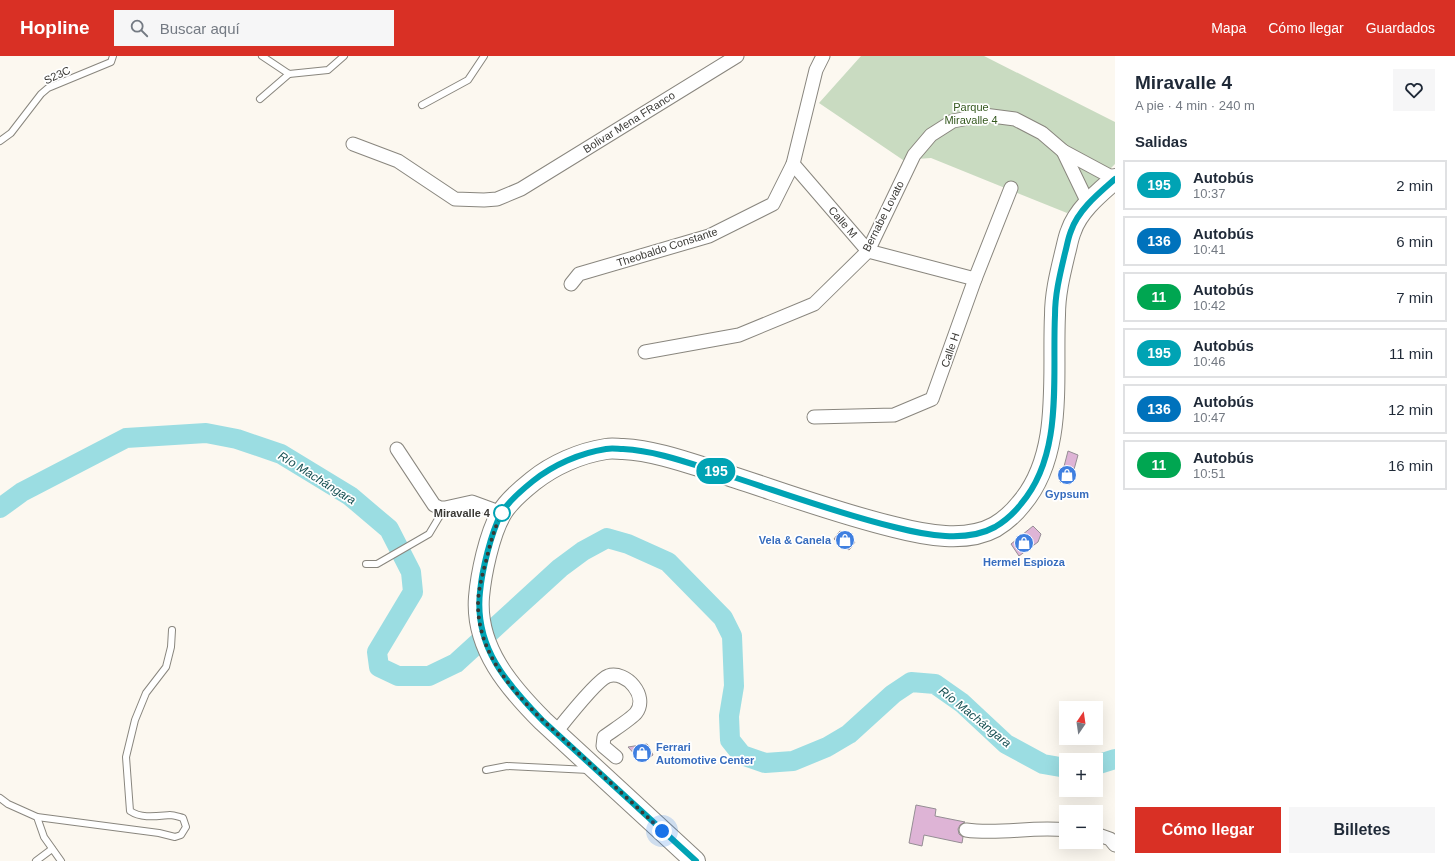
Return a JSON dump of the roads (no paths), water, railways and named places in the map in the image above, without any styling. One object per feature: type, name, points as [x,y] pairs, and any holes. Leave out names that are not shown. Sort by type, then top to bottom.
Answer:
[{"type":"main road","points":[[696,861],[549,727],[519,697],[501,674],[488,649],[481,626],[478,607],[480,587],[492,536],[502,513],[526,487],[547,470],[579,456],[608,449],[641,450],[676,459],[869,521],[920,533],[952,537],[974,534],[994,528],[1012,514],[1026,499],[1037,481],[1046,457],[1053,417],[1055,313],[1058,280],[1071,228],[1088,203],[1115,179]]},
{"type":"main road","points":[[1066,250],[1083,227],[1115,192]]},
{"type":"street","name":"Bolivar Mena FRanco","points":[[353,144],[398,161],[455,199],[497,199],[522,189],[737,56]]},
{"type":"street","name":"Theobaldo Constante","points":[[571,284],[579,274],[709,236],[773,204],[794,164],[816,70],[823,56]]},
{"type":"street","name":"Bernabe Lovato","points":[[646,352],[740,335],[814,304],[868,251],[914,155],[931,135],[953,121],[984,115],[1015,119],[1042,133],[1063,151],[1115,179]]},
{"type":"street","name":"Bernabe Lovato","points":[[1063,151],[1088,203]]},
{"type":"street","name":"Calle M","points":[[794,164],[868,251]]},
{"type":"street","name":"Calle H","points":[[814,417],[894,414],[932,399],[975,279],[1012,188]]},
{"type":"street","points":[[868,251],[975,279]]},
{"type":"street","points":[[397,449],[434,505],[440,508],[445,508],[472,502],[502,513]]},
{"type":"street","points":[[549,727],[607,676],[623,678],[632,683],[638,692],[640,703],[636,712],[604,737],[603,746],[616,757]]},
{"type":"street","points":[[966,830],[996,833],[1059,830]]},
{"type":"street","points":[[1103,836],[1110,839],[1115,845]]},
{"type":"lane","name":"S23C","points":[[0,141],[11,133],[41,94],[48,88],[111,62],[113,56]]},
{"type":"lane","points":[[262,56],[289,74]]},
{"type":"lane","points":[[260,99],[289,74],[328,70],[344,56]]},
{"type":"lane","points":[[422,105],[468,80],[484,56]]},
{"type":"lane","points":[[366,564],[377,564],[429,534],[445,508]]},
{"type":"lane","points":[[0,798],[8,804],[37,817],[159,833],[175,837],[181,835],[186,827],[183,818],[172,815],[137,815],[130,811],[126,757],[135,720],[146,693],[166,667],[171,647],[172,630]]},
{"type":"lane","points":[[486,770],[507,766],[597,770]]},
{"type":"lane","points":[[37,817],[44,837],[61,861]]},
{"type":"lane","points":[[36,861],[52,849]]},
{"type":"waterway","name":"Río Machángara","points":[[0,508],[22,492],[126,438],[206,433],[237,439],[281,454],[350,496],[389,529],[411,572],[413,592],[377,652],[379,667],[398,676],[429,676],[456,663],[560,568],[583,551],[607,538],[628,544],[668,562],[723,618],[732,636],[734,686],[729,716],[730,740],[742,755],[765,763],[793,761],[827,747],[849,734],[893,694],[911,682],[935,684],[962,703],[1006,744],[1043,764],[1059,767]]},
{"type":"waterway","name":"Río Machángara","points":[[1103,763],[1115,759]]},
{"type":"place","name":"Gypsum","points":[[1067,475]]},
{"type":"place","name":"Miravalle 4","points":[[502,513]]},
{"type":"place","name":"Vela & Canela","points":[[845,540]]},
{"type":"place","name":"Hermel Espioza","points":[[1024,543]]},
{"type":"place","name":"Ferrari Automotive Center","points":[[642,753]]},
{"type":"park label","name":"Parque Miravalle 4","points":[[971,113]]}]
